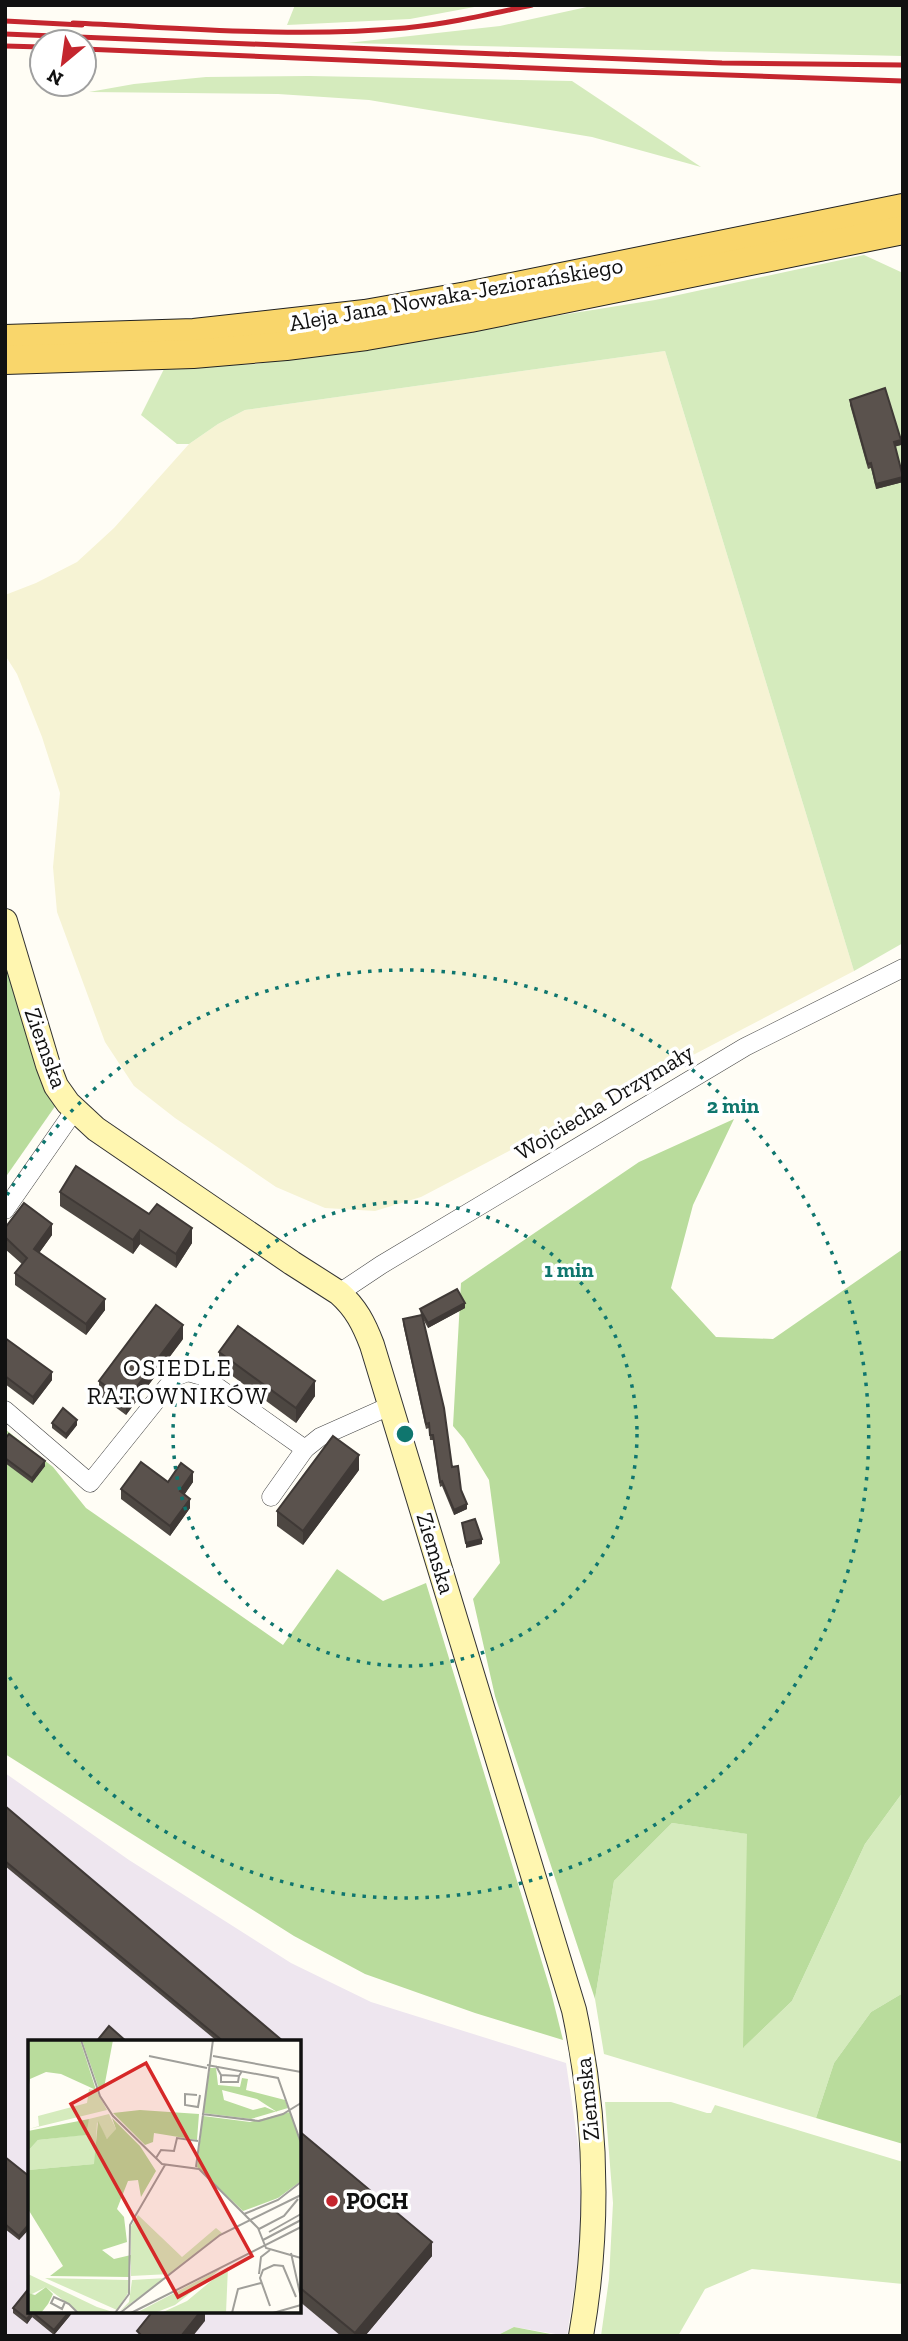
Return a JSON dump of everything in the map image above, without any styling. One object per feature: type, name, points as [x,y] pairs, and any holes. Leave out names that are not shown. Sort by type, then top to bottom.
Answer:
[{"type":"main road","name":"Aleja Jana Nowaka-Jeziorańskiego","points":[[5,339],[194,333],[365,314],[903,208]]},
{"type":"main road","name":"Aleja Jana Nowaka-Jeziorańskiego","points":[[5,360],[193,354],[286,346],[366,335],[470,318],[903,230]]},
{"type":"street","name":"Ziemska","points":[[5,921],[52,1077],[74,1111],[130,1153],[339,1293],[352,1304],[362,1320],[392,1405],[570,1997],[581,2045],[595,2196],[592,2262],[580,2336]]},
{"type":"street","name":"Wojciecha Drzymały","points":[[339,1293],[381,1265],[727,1058],[808,1014],[903,968]]},
{"type":"street","points":[[5,1210],[74,1111]]},
{"type":"street","points":[[5,1410],[90,1483],[175,1377],[188,1373],[202,1376],[305,1449]]},
{"type":"street","points":[[271,1497],[305,1449],[320,1437],[392,1405]]},
{"type":"shaded area","points":[[665,351],[854,971],[421,1197],[375,1211],[325,1208],[276,1187],[175,1118],[134,1086],[105,1042],[57,912],[53,867],[60,793],[42,737],[17,674],[5,655],[5,595],[77,562],[114,528],[189,444],[245,410]]},
{"type":"shaded area","points":[[5,1773],[129,1860],[291,1963],[371,2002],[566,2063],[587,2204],[567,2336],[514,2327],[496,2336],[5,2336]]},
{"type":"green space","points":[[295,5],[485,5],[410,19],[287,25]]},
{"type":"green space","points":[[596,5],[903,5],[903,56],[347,43],[500,26]]},
{"type":"green space","points":[[309,76],[572,81],[701,167],[592,137],[369,100],[278,94],[98,92],[134,84],[206,77]]},
{"type":"green space","points":[[864,255],[903,273],[903,943],[854,971],[665,351],[245,410],[189,444],[177,444],[141,415],[164,369],[256,364],[655,300]]},
{"type":"green space","points":[[5,942],[56,1105],[5,1178]]},
{"type":"green space","points":[[734,1119],[693,1205],[671,1288],[716,1337],[773,1339],[903,1249],[903,1792],[865,1844],[792,2001],[743,2048],[747,1834],[672,1823],[614,1881],[595,1999],[495,1696],[473,1599],[500,1563],[489,1480],[453,1426],[461,1283],[639,1162]]},
{"type":"green space","points":[[5,1429],[53,1467],[86,1508],[283,1645],[337,1569],[383,1601],[426,1583],[551,1992],[563,2040],[475,2013],[365,1974],[294,1936],[5,1754]]},
{"type":"green space","points":[[903,1792],[903,1993],[871,2012],[834,2063],[816,2118],[604,2054],[595,1999],[614,1881],[672,1823],[748,1834],[744,2047],[792,2001],[865,1844]]},
{"type":"green space","points":[[903,1993],[903,2144],[816,2118],[834,2063],[871,2012]]},
{"type":"green space","points":[[605,2102],[671,2102],[707,2113],[711,2113],[715,2105],[903,2162],[903,2284],[752,2269],[705,2289],[678,2336],[601,2336],[609,2279],[613,2203]]},
{"type":"green space","points":[[514,2327],[561,2336],[496,2336]]},
{"type":"building","points":[[885,388],[901,440],[894,442],[903,477],[876,484],[850,400]]},
{"type":"building","points":[[76,1166],[149,1214],[157,1204],[192,1228],[176,1254],[140,1230],[133,1240],[60,1192]]},
{"type":"building","points":[[24,1203],[52,1224],[34,1249],[105,1299],[86,1324],[15,1273],[27,1258],[5,1237],[5,1228]]},
{"type":"building","points":[[457,1289],[465,1303],[428,1323],[420,1309]]},
{"type":"building","points":[[156,1305],[183,1325],[126,1401],[99,1381]]},
{"type":"building","points":[[422,1315],[444,1408],[452,1467],[458,1466],[461,1490],[467,1504],[454,1510],[442,1481],[440,1482],[433,1435],[430,1435],[429,1423],[426,1424],[403,1319]]},
{"type":"building","points":[[238,1326],[315,1381],[296,1408],[219,1352]]},
{"type":"building","points":[[5,1338],[52,1372],[33,1397],[5,1376]]},
{"type":"building","points":[[63,1408],[77,1420],[66,1434],[52,1423]]},
{"type":"building","points":[[9,1434],[45,1461],[32,1478],[5,1458],[5,1439]]},
{"type":"building","points":[[333,1436],[359,1455],[303,1531],[277,1511]]},
{"type":"building","points":[[141,1462],[168,1482],[181,1463],[193,1472],[180,1491],[190,1499],[170,1526],[121,1489]]},
{"type":"building","points":[[475,1519],[482,1539],[466,1543],[462,1523]]},
{"type":"building","points":[[5,1806],[282,2040],[222,2040],[5,1861]]},
{"type":"building","points":[[109,2026],[125,2040],[98,2040]]},
{"type":"building","name":"POCH","points":[[301,2133],[432,2242],[355,2333],[301,2289]]},
{"type":"building","points":[[5,2157],[28,2175],[28,2225],[19,2236],[5,2224]]},
{"type":"building","points":[[28,2289],[28,2313],[31,2313],[27,2319],[13,2308]]},
{"type":"building","points":[[33,2313],[68,2313],[54,2330]]},
{"type":"building","points":[[151,2313],[199,2313],[181,2336],[142,2336],[137,2331]]},
{"type":"railway","points":[[73,23],[239,31],[364,31],[437,24],[532,5]]},
{"type":"railway","points":[[5,21],[82,25]]},
{"type":"railway","points":[[5,34],[722,63],[903,65]]},
{"type":"railway","points":[[5,46],[28,47]]},
{"type":"railway","points":[[98,50],[903,81]]},
{"type":"place","name":"POCH","points":[[332,2201]]},
{"type":"district","name":"OSIEDLE RATOWNIKÓW","points":[[178,1382]]}]
